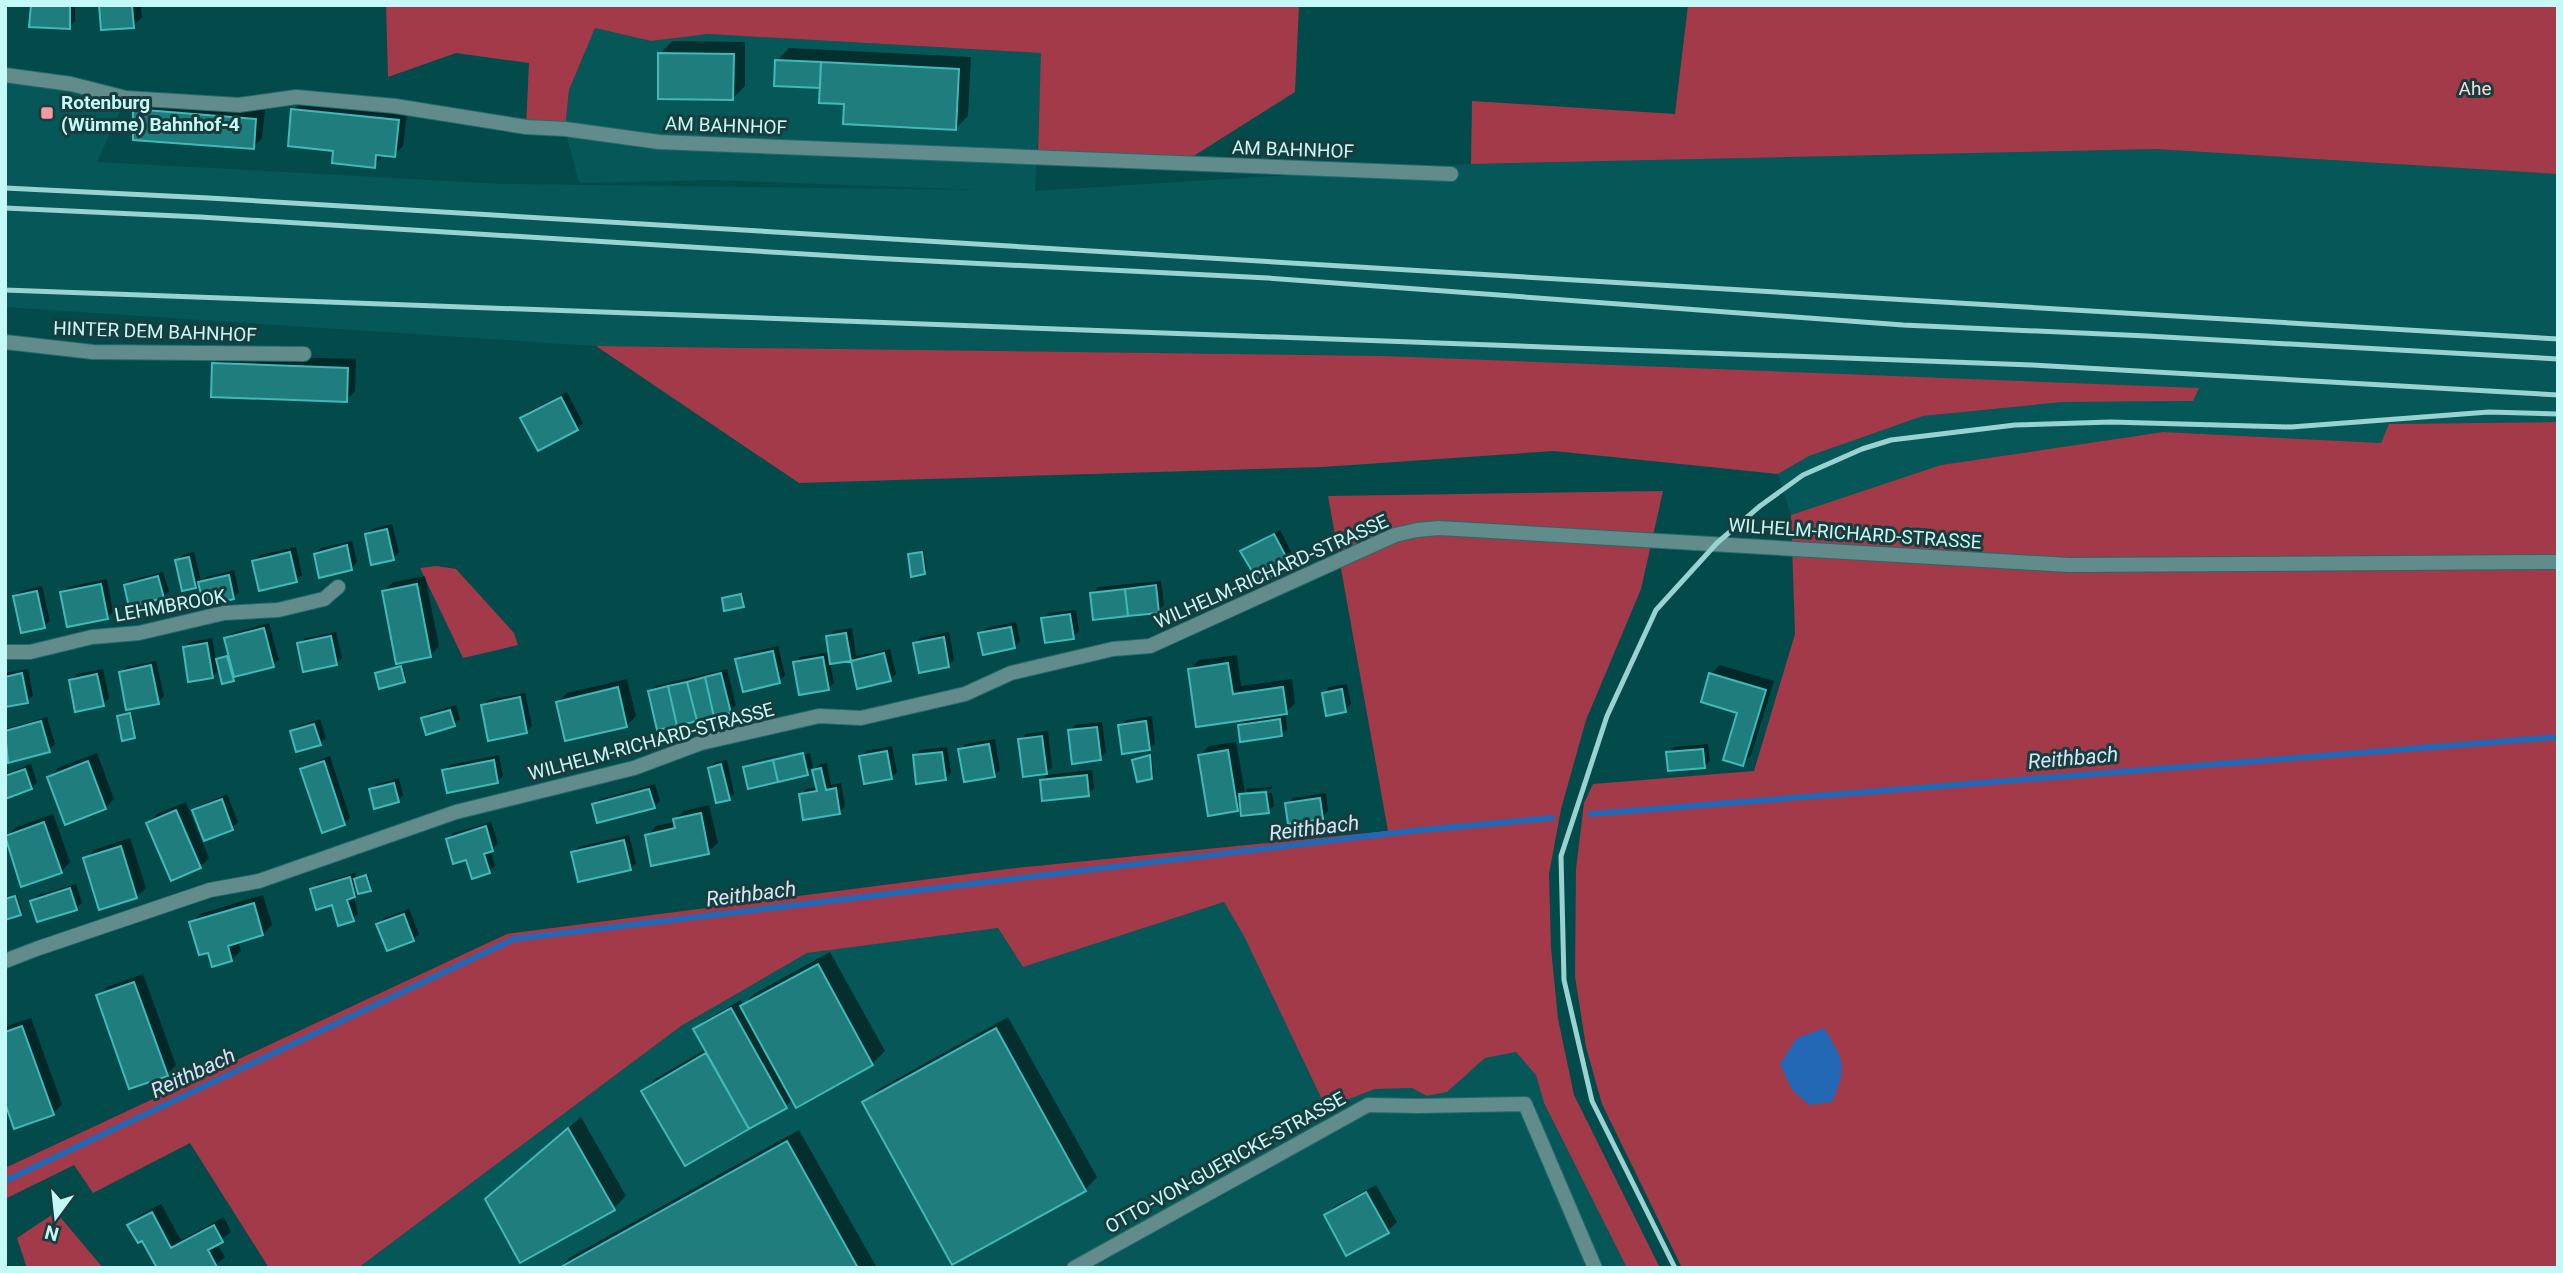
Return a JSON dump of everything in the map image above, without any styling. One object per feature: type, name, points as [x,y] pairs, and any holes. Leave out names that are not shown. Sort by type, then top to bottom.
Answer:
[{"type":"street","name":"AM BAHNHOF","points":[[5,75],[71,85],[125,98],[239,105],[296,97],[395,106],[526,127],[565,129],[659,142],[1451,174]]},
{"type":"street","name":"HINTER DEM BAHNHOF","points":[[5,342],[93,352],[304,354]]},
{"type":"street","name":"WILHELM-RICHARD-STRASSE","points":[[5,961],[209,890],[259,881],[456,812],[634,768],[701,743],[819,716],[861,718],[965,694],[1011,673],[1113,649],[1150,646],[1395,535],[1417,530],[1438,528],[2069,565],[2558,562]]},
{"type":"street","name":"LEHMBROOK","points":[[5,652],[30,652],[92,637],[139,632],[224,613],[278,610],[324,599],[338,587]]},
{"type":"street","name":"OTTO-VON-GUERICKE-STRASSE","points":[[1074,1268],[1368,1105],[1525,1104],[1595,1268]]},
{"type":"shaded area","points":[[595,28],[651,41],[708,34],[1042,53],[1035,191],[1471,164],[2155,149],[2558,174],[2558,422],[2390,424],[2381,443],[2162,432],[1941,465],[1791,515],[1778,474],[1809,456],[1923,416],[2063,402],[2193,401],[1385,356],[596,346],[5,307],[5,75],[126,98],[97,162],[503,184],[983,190],[713,180],[579,183],[565,129],[569,90]]},
{"type":"shaded area","points":[[1224,902],[1244,936],[1326,1108],[1375,1089],[1412,1088],[1427,1096],[1447,1092],[1485,1058],[1516,1052],[1536,1074],[1544,1103],[1627,1268],[358,1268],[681,1026],[807,953],[998,928],[1023,967]]},
{"type":"green space","points":[[386,5],[1299,5],[1295,92],[1192,157],[1038,151],[1041,53],[708,34],[651,41],[595,28],[569,90],[565,129],[526,127],[529,63],[456,53],[388,77]]},
{"type":"green space","name":"Ahe","points":[[1688,5],[2558,5],[2558,174],[2155,149],[1471,164],[1472,101],[1675,114]]},
{"type":"green space","points":[[596,346],[1385,356],[2199,388],[2193,401],[2063,402],[1923,416],[1809,456],[1778,474],[1554,451],[1322,467],[799,483]]},
{"type":"green space","points":[[2558,422],[2558,1268],[1682,1268],[1602,1104],[1586,1047],[1575,976],[1576,869],[1584,803],[1593,784],[1754,771],[1795,634],[1791,515],[1941,465],[2163,432],[2381,443],[2389,424]]},
{"type":"green space","points":[[1663,491],[1641,589],[1586,720],[1561,809],[1549,874],[1551,948],[1558,1019],[1574,1095],[1660,1268],[1627,1268],[1544,1103],[1536,1075],[1516,1052],[1485,1058],[1447,1092],[1427,1096],[1412,1088],[1375,1089],[1326,1108],[1244,936],[1224,902],[1023,967],[998,928],[807,953],[681,1026],[358,1268],[269,1268],[190,1143],[93,1193],[74,1165],[5,1199],[5,1168],[507,934],[1015,868],[1388,831],[1328,496]]},
{"type":"green space","points":[[436,566],[456,569],[514,633],[518,645],[463,658],[420,568]]},
{"type":"green space","points":[[56,1212],[103,1268],[27,1268],[17,1238]]},
{"type":"water","points":[[1824,1028],[1840,1056],[1842,1071],[1832,1102],[1809,1105],[1792,1090],[1780,1064],[1797,1038]]},
{"type":"building","points":[[31,5],[70,5],[70,29],[29,27]]},
{"type":"building","points":[[99,5],[132,5],[134,28],[101,30]]},
{"type":"building","points":[[658,53],[734,54],[733,100],[658,99]]},
{"type":"building","points":[[775,60],[821,62],[820,88],[774,86]]},
{"type":"building","points":[[821,62],[959,69],[956,130],[843,124],[844,104],[819,103]]},
{"type":"building","points":[[133,109],[256,119],[254,149],[133,140]]},
{"type":"building","points":[[291,109],[399,120],[395,157],[376,155],[375,168],[332,163],[333,151],[288,146]]},
{"type":"building","points":[[212,363],[348,368],[347,402],[211,397]]},
{"type":"building","points":[[561,397],[578,430],[538,451],[520,418]]},
{"type":"building","points":[[387,529],[394,560],[371,565],[365,534]]},
{"type":"building","points":[[1274,534],[1291,566],[1259,583],[1240,551]]},
{"type":"building","points":[[347,545],[352,570],[319,578],[314,554]]},
{"type":"building","points":[[290,552],[297,582],[259,591],[252,561]]},
{"type":"building","points":[[922,552],[925,574],[911,577],[908,554]]},
{"type":"building","points":[[189,557],[196,588],[182,591],[175,560]]},
{"type":"building","points":[[229,575],[234,599],[204,606],[198,582]]},
{"type":"building","points":[[158,576],[164,598],[129,607],[124,585]]},
{"type":"building","points":[[101,584],[108,619],[67,627],[60,592]]},
{"type":"building","points":[[417,584],[431,657],[396,664],[382,591]]},
{"type":"building","points":[[1156,585],[1159,613],[1128,616],[1125,589]]},
{"type":"building","points":[[1125,589],[1128,616],[1093,620],[1090,593]]},
{"type":"building","points":[[37,591],[45,628],[21,633],[13,596]]},
{"type":"building","points":[[741,594],[744,607],[724,611],[722,598]]},
{"type":"building","points":[[1070,614],[1074,639],[1045,643],[1041,618]]},
{"type":"building","points":[[1011,627],[1015,648],[983,655],[978,633]]},
{"type":"building","points":[[264,628],[274,667],[234,677],[224,638]]},
{"type":"building","points":[[846,633],[851,661],[830,664],[826,636]]},
{"type":"building","points":[[331,636],[337,665],[303,672],[297,643]]},
{"type":"building","points":[[944,637],[949,667],[919,673],[913,643]]},
{"type":"building","points":[[207,643],[213,678],[188,682],[183,647]]},
{"type":"building","points":[[773,651],[780,683],[743,692],[735,659]]},
{"type":"building","points":[[884,653],[891,681],[857,689],[851,661]]},
{"type":"building","points":[[227,656],[234,681],[222,684],[216,659]]},
{"type":"building","points":[[823,657],[829,690],[799,695],[793,662]]},
{"type":"building","points":[[1228,663],[1233,694],[1283,687],[1287,714],[1196,727],[1188,669]]},
{"type":"building","points":[[151,665],[159,704],[126,710],[119,672]]},
{"type":"building","points":[[401,666],[405,682],[379,689],[375,673]]},
{"type":"building","points":[[22,673],[28,703],[5,707],[5,677]]},
{"type":"building","points":[[721,673],[731,713],[714,717],[705,677]]},
{"type":"building","points":[[1709,673],[1766,690],[1743,766],[1723,760],[1737,713],[1701,702]]},
{"type":"building","points":[[97,674],[104,706],[75,712],[69,680]]},
{"type":"building","points":[[705,677],[714,717],[697,721],[687,682]]},
{"type":"building","points":[[687,682],[697,721],[677,726],[668,686]]},
{"type":"building","points":[[668,686],[677,726],[657,730],[648,691]]},
{"type":"building","points":[[618,687],[627,727],[565,741],[556,702]]},
{"type":"building","points":[[1342,689],[1346,712],[1326,716],[1322,693]]},
{"type":"building","points":[[520,697],[527,733],[488,741],[481,705]]},
{"type":"building","points":[[764,703],[768,717],[753,721],[750,707]]},
{"type":"building","points":[[450,710],[455,726],[426,735],[421,718]]},
{"type":"building","points":[[130,713],[135,738],[122,741],[117,716]]},
{"type":"building","points":[[1280,719],[1282,736],[1240,742],[1238,725]]},
{"type":"building","points":[[41,721],[50,752],[8,763],[5,731]]},
{"type":"building","points":[[1146,721],[1150,750],[1122,754],[1118,725]]},
{"type":"building","points":[[314,724],[321,745],[296,752],[290,731]]},
{"type":"building","points":[[1097,727],[1101,760],[1072,764],[1068,730]]},
{"type":"building","points":[[1042,736],[1047,774],[1023,777],[1018,739]]},
{"type":"building","points":[[989,744],[995,777],[964,782],[958,749]]},
{"type":"building","points":[[1703,749],[1705,768],[1668,771],[1666,752]]},
{"type":"building","points":[[1228,750],[1238,811],[1208,816],[1198,755]]},
{"type":"building","points":[[887,751],[892,779],[864,784],[859,756]]},
{"type":"building","points":[[942,752],[946,780],[916,784],[913,755]]},
{"type":"building","points":[[803,753],[808,775],[778,782],[773,760]]},
{"type":"building","points":[[1150,755],[1152,779],[1137,782],[1132,760]]},
{"type":"building","points":[[494,760],[498,783],[447,793],[442,770]]},
{"type":"building","points":[[773,760],[778,782],[748,789],[743,767]]},
{"type":"building","points":[[88,761],[106,809],[65,825],[47,777]]},
{"type":"building","points":[[324,761],[345,825],[322,833],[300,769]]},
{"type":"building","points":[[721,764],[730,800],[716,803],[708,768]]},
{"type":"building","points":[[821,768],[826,790],[836,788],[840,814],[803,820],[799,794],[817,791],[812,770]]},
{"type":"building","points":[[25,769],[32,789],[5,799],[5,776]]},
{"type":"building","points":[[1087,775],[1089,796],[1042,801],[1040,780]]},
{"type":"building","points":[[394,783],[399,802],[374,809],[369,789]]},
{"type":"building","points":[[649,789],[655,808],[597,823],[592,804]]},
{"type":"building","points":[[1266,792],[1269,813],[1241,816],[1239,794]]},
{"type":"building","points":[[1320,798],[1323,819],[1288,824],[1285,803]]},
{"type":"building","points":[[222,799],[233,830],[204,841],[192,810]]},
{"type":"building","points":[[176,810],[201,868],[171,881],[146,823]]},
{"type":"building","points":[[701,813],[709,854],[651,866],[645,835],[675,828],[673,819]]},
{"type":"building","points":[[44,822],[62,873],[21,887],[5,836]]},
{"type":"building","points":[[486,826],[493,851],[484,854],[490,873],[472,879],[466,860],[453,864],[446,839]]},
{"type":"building","points":[[624,840],[631,870],[578,882],[571,852]]},
{"type":"building","points":[[121,846],[137,898],[99,910],[83,858]]},
{"type":"building","points":[[366,875],[371,891],[358,894],[354,879]]},
{"type":"building","points":[[350,877],[355,897],[347,900],[354,921],[338,926],[332,905],[316,910],[310,889]]},
{"type":"building","points":[[70,888],[77,910],[37,922],[30,901]]},
{"type":"building","points":[[15,896],[21,915],[5,920],[5,899]]},
{"type":"building","points":[[254,903],[263,935],[228,946],[232,961],[212,967],[208,953],[199,955],[189,922]]},
{"type":"building","points":[[404,914],[414,941],[387,951],[376,924]]},
{"type":"building","points":[[818,964],[873,1065],[796,1108],[740,1006]]},
{"type":"building","points":[[134,982],[168,1076],[129,1089],[96,995]]},
{"type":"building","points":[[731,1008],[787,1108],[749,1129],[693,1029]]},
{"type":"building","points":[[22,1026],[54,1115],[14,1129],[5,1103],[5,1032]]},
{"type":"building","points":[[996,1028],[1086,1191],[952,1265],[862,1102]]},
{"type":"building","points":[[706,1053],[749,1129],[685,1166],[641,1091]]},
{"type":"building","points":[[568,1128],[615,1210],[520,1263],[485,1199]]},
{"type":"building","points":[[787,1141],[858,1268],[559,1268]]},
{"type":"building","points":[[1366,1192],[1389,1233],[1346,1256],[1324,1215]]},
{"type":"building","points":[[152,1212],[171,1248],[214,1225],[223,1242],[208,1250],[217,1267],[157,1268],[142,1241],[138,1243],[127,1225]]},
{"type":"waterway","name":"Reithbach","points":[[1591,814],[2558,737]]},
{"type":"waterway","name":"Reithbach","points":[[5,1181],[514,939],[1411,831],[1552,818]]},
{"type":"railway","points":[[5,188],[2558,339]]},
{"type":"railway","points":[[5,208],[1268,278],[1903,325],[2558,359]]},
{"type":"railway","points":[[5,290],[2032,365],[2558,395]]},
{"type":"railway","points":[[1675,1268],[1592,1101],[1564,980],[1561,856],[1607,716],[1656,610],[1717,543],[1760,506],[1803,475],[1862,449],[1891,440],[2015,425],[2111,422],[2291,427],[2489,412],[2558,414]]},
{"type":"place","name":"Rotenburg (Wümme) Bahnhof-4","points":[[47,113]]}]
